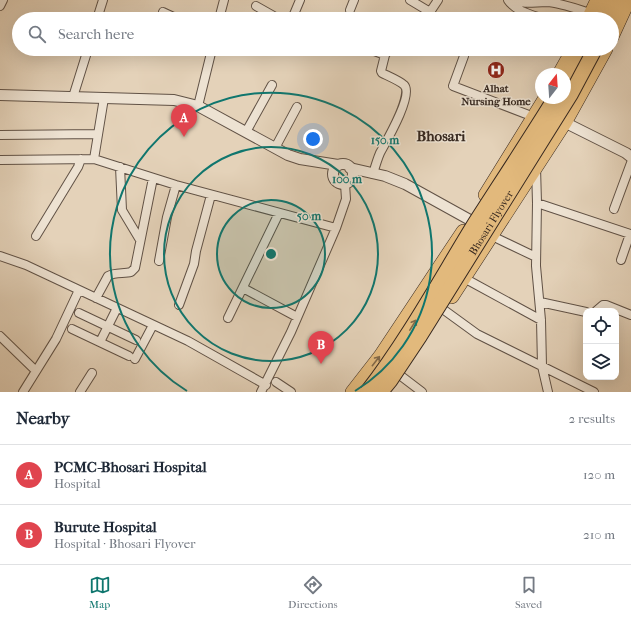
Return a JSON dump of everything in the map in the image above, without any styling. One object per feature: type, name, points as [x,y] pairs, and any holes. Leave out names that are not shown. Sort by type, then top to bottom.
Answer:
[{"type":"highway","points":[[596,12],[606,0]]},
{"type":"highway","points":[[571,70],[579,56]]},
{"type":"highway","name":"Bhosari Flyover","points":[[381,392],[420,336],[571,94],[591,56]]},
{"type":"highway","name":"Bhosari Flyover","points":[[367,392],[381,374],[410,330],[475,223],[551,104]]},
{"type":"main road","points":[[593,12],[597,0]]},
{"type":"main road","points":[[619,22],[626,6]]},
{"type":"main road","points":[[562,68],[569,56]]},
{"type":"main road","points":[[390,392],[565,123],[602,56]]},
{"type":"main road","points":[[352,392],[380,356],[470,220],[539,108]]},
{"type":"street","points":[[0,6],[3,0]]},
{"type":"street","points":[[99,12],[103,0]]},
{"type":"street","points":[[221,12],[224,0]]},
{"type":"street","points":[[295,12],[300,0]]},
{"type":"street","points":[[350,10],[354,0]]},
{"type":"street","points":[[410,0],[430,12],[438,0]]},
{"type":"street","points":[[508,0],[510,3],[524,12]]},
{"type":"street","points":[[513,0],[521,3],[548,2],[568,6],[581,12]]},
{"type":"street","points":[[256,6],[267,12]]},
{"type":"street","points":[[73,98],[86,56]]},
{"type":"street","points":[[198,106],[210,56]]},
{"type":"street","points":[[373,174],[378,159],[398,118],[407,95],[405,85],[382,73],[381,70],[386,56]]},
{"type":"street","points":[[464,56],[453,86],[539,108],[631,157]]},
{"type":"street","points":[[246,132],[272,85]]},
{"type":"street","points":[[0,95],[174,100],[198,106],[288,155],[300,159],[338,165],[344,164],[350,168],[385,176],[405,184],[470,220],[492,236],[536,257]]},
{"type":"street","points":[[94,159],[104,98]]},
{"type":"street","points":[[275,148],[298,107]]},
{"type":"street","points":[[0,135],[98,134]]},
{"type":"street","points":[[36,236],[78,167],[81,159]]},
{"type":"street","points":[[0,160],[94,159],[211,195],[336,228]]},
{"type":"street","points":[[614,209],[631,163]]},
{"type":"street","points":[[338,165],[334,169],[333,178],[342,184],[345,184],[351,180],[353,174],[350,168]]},
{"type":"street","points":[[120,167],[122,210],[140,240]]},
{"type":"street","points":[[536,167],[536,266],[540,302],[542,366],[548,392]]},
{"type":"street","points":[[96,298],[108,276],[112,274],[125,274],[131,272],[135,268],[153,178]]},
{"type":"street","points":[[0,256],[26,265],[188,341],[263,388],[297,317],[336,228],[346,199],[345,184]]},
{"type":"street","points":[[159,261],[167,217],[176,185]]},
{"type":"street","points":[[179,305],[194,264],[211,195]]},
{"type":"street","points":[[537,203],[630,234],[621,260]]},
{"type":"street","points":[[228,318],[279,213]]},
{"type":"street","points":[[464,278],[541,320]]},
{"type":"street","points":[[243,288],[297,317]]},
{"type":"street","points":[[23,392],[56,339],[79,290]]},
{"type":"street","points":[[540,302],[583,311]]},
{"type":"street","points":[[600,308],[603,305],[614,308]]},
{"type":"street","points":[[100,342],[117,308]]},
{"type":"street","points":[[444,310],[477,334],[594,392]]},
{"type":"street","points":[[619,310],[631,315]]},
{"type":"street","points":[[79,313],[136,340]]},
{"type":"street","points":[[72,329],[132,357],[153,325]]},
{"type":"street","points":[[0,336],[36,371]]},
{"type":"street","points":[[80,392],[92,374]]},
{"type":"street","points":[[401,376],[422,392]]},
{"type":"street","points":[[276,382],[292,392]]},
{"type":"place","name":"Alhat Nursing Home","points":[[496,70]]},
{"type":"place","name":"PCMC-Bhosari Hospital","points":[[184,137]]},
{"type":"place","name":"Burute Hospital","points":[[321,364]]},
{"type":"district","name":"Bhosari","points":[[441,136]]}]
